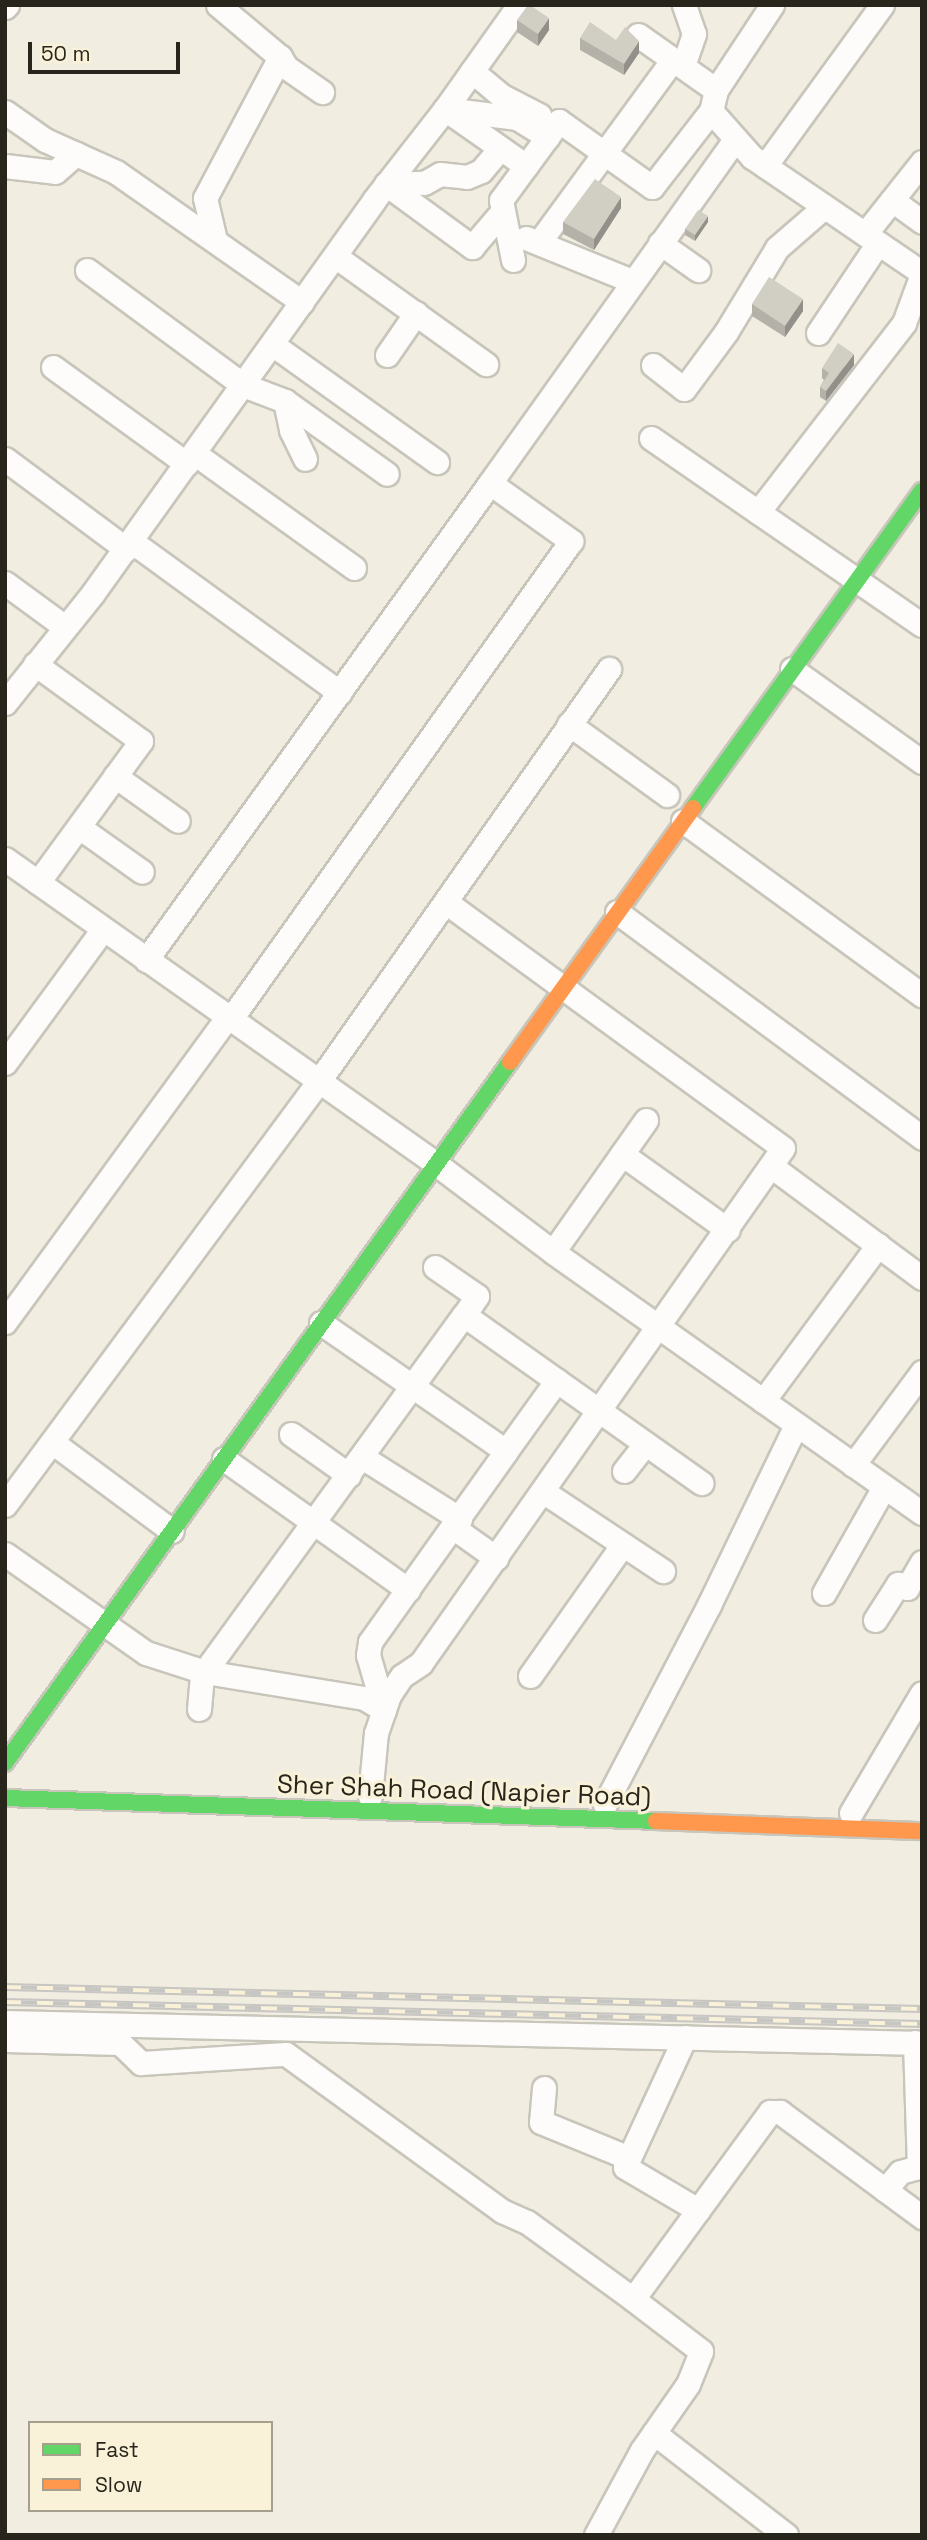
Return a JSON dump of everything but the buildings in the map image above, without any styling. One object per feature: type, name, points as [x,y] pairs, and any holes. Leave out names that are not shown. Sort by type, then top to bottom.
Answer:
[{"type":"main road","points":[[5,1763],[922,491]]},
{"type":"main road","name":"Sher Shah Road (Napier Road)","points":[[5,1784],[370,1796],[922,1831]]},
{"type":"main road","points":[[336,1813],[337,1795]]},
{"type":"main road","name":"Sher Shah Road (Napier Road)","points":[[5,1798],[336,1813],[850,1813],[922,1816]]},
{"type":"street","points":[[218,5],[248,14],[286,67],[322,92]]},
{"type":"street","points":[[5,703],[128,545],[386,184],[445,109],[519,5]]},
{"type":"street","points":[[540,241],[605,153],[678,63],[694,34],[684,5]]},
{"type":"street","points":[[445,109],[517,118],[553,129],[605,153],[652,187],[713,100],[772,5]]},
{"type":"street","points":[[765,166],[882,5]]},
{"type":"street","points":[[638,35],[678,63],[713,100],[735,140],[765,166],[922,274],[904,323],[758,512]]},
{"type":"street","points":[[215,240],[206,208],[212,180],[280,57]]},
{"type":"street","points":[[472,71],[502,96],[553,129]]},
{"type":"street","points":[[445,109],[526,166]]},
{"type":"street","points":[[5,112],[45,140],[116,172],[302,302]]},
{"type":"street","points":[[513,261],[501,200],[553,129]]},
{"type":"street","points":[[146,960],[735,140]]},
{"type":"street","points":[[386,184],[424,183],[440,174],[467,177],[481,171],[500,148]]},
{"type":"street","points":[[5,166],[55,172],[76,154]]},
{"type":"street","points":[[818,333],[892,200],[922,162]]},
{"type":"street","points":[[386,184],[472,247],[502,212]]},
{"type":"street","points":[[892,200],[922,222]]},
{"type":"street","points":[[182,217],[206,208]]},
{"type":"street","points":[[653,365],[684,389],[726,332],[777,248],[823,208]]},
{"type":"street","points":[[508,237],[540,241],[632,281]]},
{"type":"street","points":[[660,243],[698,270]]},
{"type":"street","points":[[335,256],[486,364]]},
{"type":"street","points":[[87,270],[243,386],[285,401],[387,474]]},
{"type":"street","points":[[387,355],[415,313]]},
{"type":"street","points":[[272,344],[437,462]]},
{"type":"street","points":[[53,367],[354,568]]},
{"type":"street","points":[[285,401],[291,430],[305,459]]},
{"type":"street","points":[[651,438],[858,578],[922,625]]},
{"type":"street","points":[[5,459],[340,693]]},
{"type":"street","points":[[5,1322],[229,1019],[571,541],[490,483]]},
{"type":"street","points":[[5,583],[65,627]]},
{"type":"street","points":[[34,664],[141,741],[38,883]]},
{"type":"street","points":[[5,1504],[319,1081],[609,669]]},
{"type":"street","points":[[792,669],[922,762]]},
{"type":"street","points":[[569,723],[667,795]]},
{"type":"street","points":[[115,776],[178,821]]},
{"type":"street","points":[[683,821],[922,995]]},
{"type":"street","points":[[79,827],[142,872]]},
{"type":"street","points":[[5,859],[435,1163],[553,1252],[922,1513]]},
{"type":"street","points":[[370,1796],[376,1733],[384,1710],[402,1676],[421,1663],[660,1328],[783,1148],[447,902]]},
{"type":"street","points":[[617,912],[922,1138]]},
{"type":"street","points":[[5,1063],[103,929]]},
{"type":"street","points":[[553,1252],[646,1120]]},
{"type":"street","points":[[622,1154],[728,1230]]},
{"type":"street","points":[[771,1166],[922,1278]]},
{"type":"street","points":[[763,1401],[878,1245]]},
{"type":"street","points":[[199,1709],[205,1672],[477,1297],[435,1267]]},
{"type":"street","points":[[464,1315],[701,1483]]},
{"type":"street","points":[[321,1323],[411,1389],[506,1451]]},
{"type":"street","points":[[853,1465],[922,1372]]},
{"type":"street","points":[[384,1710],[368,1655],[370,1642],[457,1524],[557,1380]]},
{"type":"street","points":[[606,1812],[796,1425]]},
{"type":"street","points":[[291,1434],[355,1466],[457,1524],[496,1558]]},
{"type":"street","points":[[52,1442],[172,1531]]},
{"type":"street","points":[[624,1471],[645,1444]]},
{"type":"street","points":[[224,1458],[313,1525],[408,1590]]},
{"type":"street","points":[[824,1593],[884,1487]]},
{"type":"street","points":[[544,1492],[663,1571]]},
{"type":"street","points":[[530,1676],[623,1544]]},
{"type":"street","points":[[5,1554],[146,1653],[205,1672],[364,1698],[384,1710]]},
{"type":"street","points":[[875,1620],[898,1584],[907,1588],[922,1562]]},
{"type":"street","points":[[850,1813],[922,1693]]},
{"type":"street","points":[[5,2022],[918,2043],[920,2166],[900,2172],[885,2190]]},
{"type":"street","points":[[685,2037],[625,2167],[698,2210]]},
{"type":"street","points":[[5,2040],[120,2043],[141,2063],[286,2053],[502,2211],[527,2222],[701,2351],[688,2384],[654,2434],[596,2535]]},
{"type":"street","points":[[544,2088],[541,2122],[629,2158]]},
{"type":"street","points":[[633,2299],[770,2112],[780,2112],[922,2217]]},
{"type":"street","points":[[654,2434],[786,2535]]},
{"type":"railway","points":[[5,1987],[922,2009]]},
{"type":"railway","points":[[5,2002],[922,2024]]},
{"type":"traffic: fast","points":[[693,808],[922,491]]},
{"type":"traffic: fast","points":[[5,1763],[510,1062]]},
{"type":"traffic: fast","points":[[5,1798],[656,1821]]},
{"type":"traffic: slow","points":[[510,1062],[693,808]]},
{"type":"traffic: slow","points":[[656,1821],[922,1831]]}]
